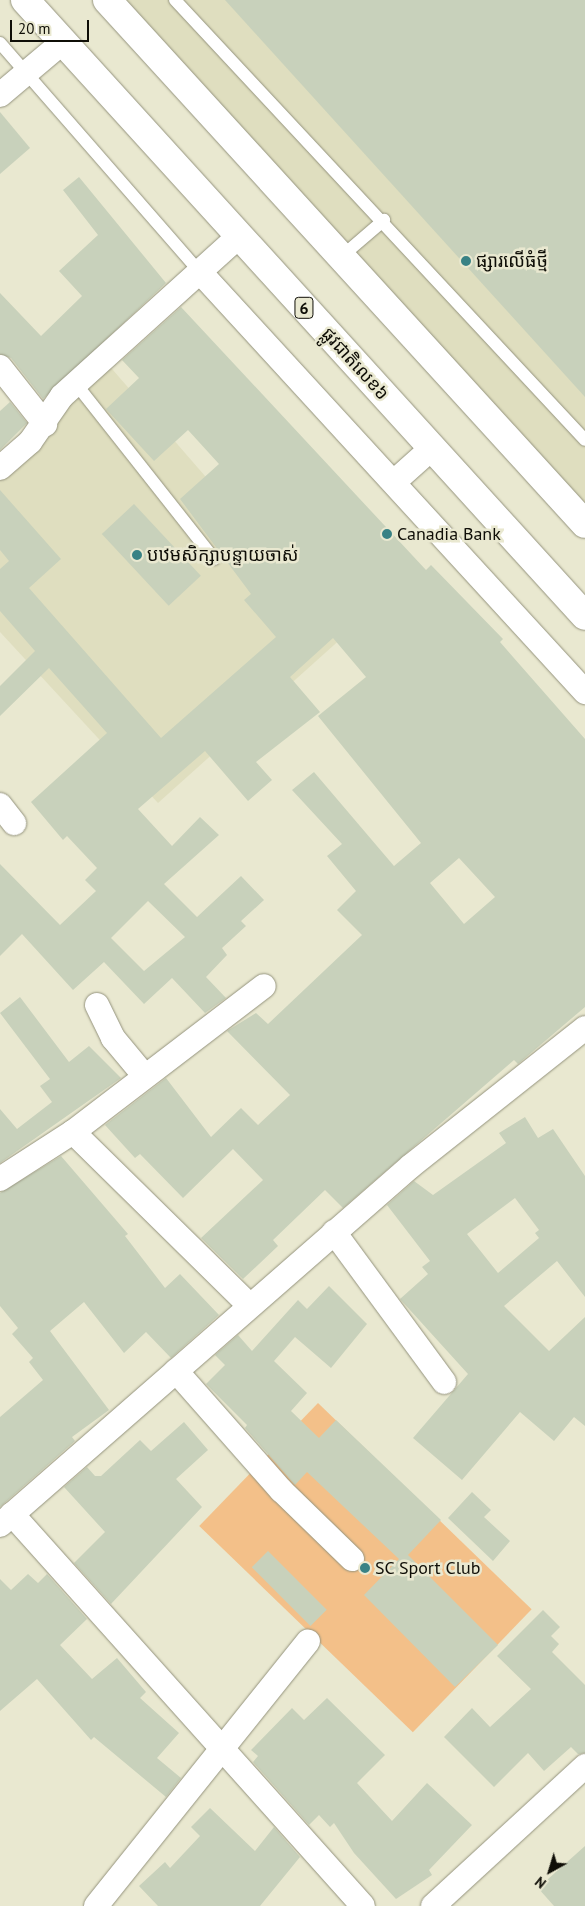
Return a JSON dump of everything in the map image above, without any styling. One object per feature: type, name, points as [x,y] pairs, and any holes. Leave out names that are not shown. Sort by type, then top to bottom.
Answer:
[{"type":"main road","name":"ផ្លូវជាតិលេខ៦","points":[[24,0],[585,616]]},
{"type":"main road","points":[[107,0],[585,524]]},
{"type":"street","points":[[0,95],[63,42]]},
{"type":"street","points":[[0,468],[45,424],[55,405],[76,384],[239,236]]},
{"type":"street","points":[[200,272],[585,692]]},
{"type":"street","points":[[0,367],[45,424]]},
{"type":"street","points":[[394,482],[432,448]]},
{"type":"street","points":[[0,1179],[73,1132],[143,1074],[264,986]]},
{"type":"street","points":[[97,1006],[113,1038],[143,1074]]},
{"type":"street","points":[[363,1906],[224,1750],[6,1520],[334,1232],[585,1028]]},
{"type":"street","points":[[73,1132],[249,1305]]},
{"type":"street","points":[[334,1232],[444,1382]]},
{"type":"street","points":[[176,1371],[280,1490],[352,1559]]},
{"type":"street","points":[[96,1906],[224,1750],[308,1641]]},
{"type":"street","points":[[433,1906],[585,1766]]},
{"type":"lane","points":[[175,0],[384,220],[585,440]]},
{"type":"lane","points":[[0,43],[200,272]]},
{"type":"lane","points":[[342,257],[384,220]]},
{"type":"lane","points":[[76,384],[214,559]]},
{"type":"shaded area","name":"ផ្សារលើធំថ្មី","points":[[110,0],[585,0],[585,521]]},
{"type":"shaded area","name":"បឋមសិក្សាបន្ទាយចាស់","points":[[106,362],[344,636],[158,803],[0,632],[0,477]]},
{"type":"shaded area","name":"SC Sport Club","points":[[318,1403],[532,1609],[413,1732],[199,1526]]},
{"type":"building","points":[[225,0],[585,0],[585,397]]},
{"type":"building","points":[[0,112],[30,148],[0,174]]},
{"type":"building","points":[[79,177],[166,283],[43,399],[11,358],[0,354],[0,293],[41,336],[82,296],[59,271],[98,235],[63,190]]},
{"type":"building","points":[[181,307],[426,570],[431,565],[503,639],[500,642],[585,739],[585,1007],[518,1064],[514,1060],[343,1208],[325,1190],[273,1240],[278,1246],[243,1279],[201,1238],[263,1180],[233,1149],[183,1198],[140,1154],[135,1158],[105,1125],[166,1078],[211,1137],[241,1108],[258,1125],[290,1095],[227,1031],[256,1013],[268,1024],[362,935],[337,910],[356,891],[327,856],[342,844],[292,790],[314,772],[394,866],[421,843],[318,716],[366,677],[333,638],[290,677],[320,712],[256,762],[272,780],[248,801],[205,751],[138,809],[172,846],[200,817],[219,835],[164,884],[197,917],[241,876],[264,900],[241,921],[246,926],[222,948],[227,955],[206,977],[226,998],[205,1013],[172,978],[144,1004],[104,962],[73,990],[22,934],[0,956],[0,864],[60,925],[96,891],[85,880],[97,868],[67,836],[63,840],[31,802],[107,733],[49,668],[0,716],[0,686],[35,651],[0,611],[0,569],[9,561],[0,550],[0,490],[61,559],[29,588],[161,738],[276,637],[244,600],[251,594],[180,499],[219,464],[188,430],[154,461],[106,409],[139,378],[122,360]],"holes":[[[459,858],[495,897],[464,924],[430,883]],[[148,901],[185,937],[144,971],[111,938]]]},
{"type":"building","points":[[10,402],[27,423],[0,450],[0,411]]},
{"type":"building","points":[[134,504],[201,576],[169,606],[102,534]]},
{"type":"building","points":[[20,997],[69,1062],[89,1046],[121,1078],[0,1163],[0,1109],[17,1129],[52,1102],[40,1086],[50,1079],[0,1013]]},
{"type":"building","points":[[525,1117],[538,1138],[553,1129],[585,1176],[585,1297],[557,1261],[504,1306],[549,1351],[585,1317],[585,1426],[574,1417],[554,1441],[520,1412],[462,1480],[413,1438],[468,1374],[400,1299],[428,1274],[422,1267],[430,1261],[387,1205],[414,1181],[433,1195],[506,1143],[499,1133]],"holes":[[[515,1198],[539,1230],[535,1233],[539,1238],[498,1273],[467,1234]]]},
{"type":"building","points":[[61,1156],[128,1234],[125,1236],[165,1288],[180,1274],[219,1315],[171,1358],[146,1332],[124,1353],[84,1302],[50,1331],[109,1410],[72,1437],[75,1441],[0,1507],[0,1417],[43,1380],[29,1362],[33,1358],[12,1334],[18,1328],[0,1306],[0,1193]]},
{"type":"building","points":[[329,1286],[367,1324],[331,1368],[295,1337],[274,1361],[307,1393],[291,1411],[319,1438],[336,1420],[441,1520],[408,1555],[498,1645],[455,1687],[364,1595],[399,1559],[307,1472],[295,1485],[245,1428],[247,1425],[206,1384],[225,1365],[215,1355],[238,1335],[252,1351],[298,1300],[307,1309]]},
{"type":"building","points":[[184,1422],[208,1450],[176,1479],[202,1507],[111,1604],[74,1563],[105,1532],[64,1487],[87,1467],[95,1476],[101,1476],[140,1440],[151,1451]]},
{"type":"building","points":[[472,1492],[491,1510],[484,1517],[510,1541],[493,1561],[448,1518]]},
{"type":"building","points":[[268,1551],[327,1610],[310,1626],[252,1567]]},
{"type":"building","points":[[28,1574],[38,1583],[47,1574],[87,1619],[60,1645],[92,1679],[117,1658],[146,1692],[140,1698],[179,1733],[157,1758],[181,1778],[166,1797],[94,1737],[91,1740],[37,1679],[0,1711],[0,1579],[11,1590]]},
{"type":"building","points":[[543,1610],[560,1627],[551,1636],[559,1644],[552,1652],[585,1685],[585,1753],[578,1754],[571,1747],[544,1771],[528,1753],[494,1787],[444,1737],[472,1708],[490,1727],[531,1689],[497,1656]]},
{"type":"building","points":[[327,1698],[385,1755],[357,1783],[392,1821],[427,1783],[472,1825],[429,1870],[432,1875],[396,1899],[354,1853],[334,1823],[330,1827],[319,1815],[309,1825],[253,1762],[258,1756],[251,1750],[292,1708],[304,1720]]},
{"type":"building","points":[[210,1808],[255,1851],[274,1827],[300,1857],[260,1906],[158,1906],[139,1886],[165,1862],[170,1868],[200,1836],[191,1827]]},
{"type":"building","points":[[585,1846],[585,1906],[554,1906],[538,1888]]},
{"type":"place","name":"ផ្សារលើធំថ្មី","points":[[466,261]]},
{"type":"place","name":"Canadia Bank","points":[[387,534]]},
{"type":"place","name":"បឋមសិក្សាបន្ទាយចាស់","points":[[137,555]]},
{"type":"place","name":"SC Sport Club","points":[[365,1568]]}]
